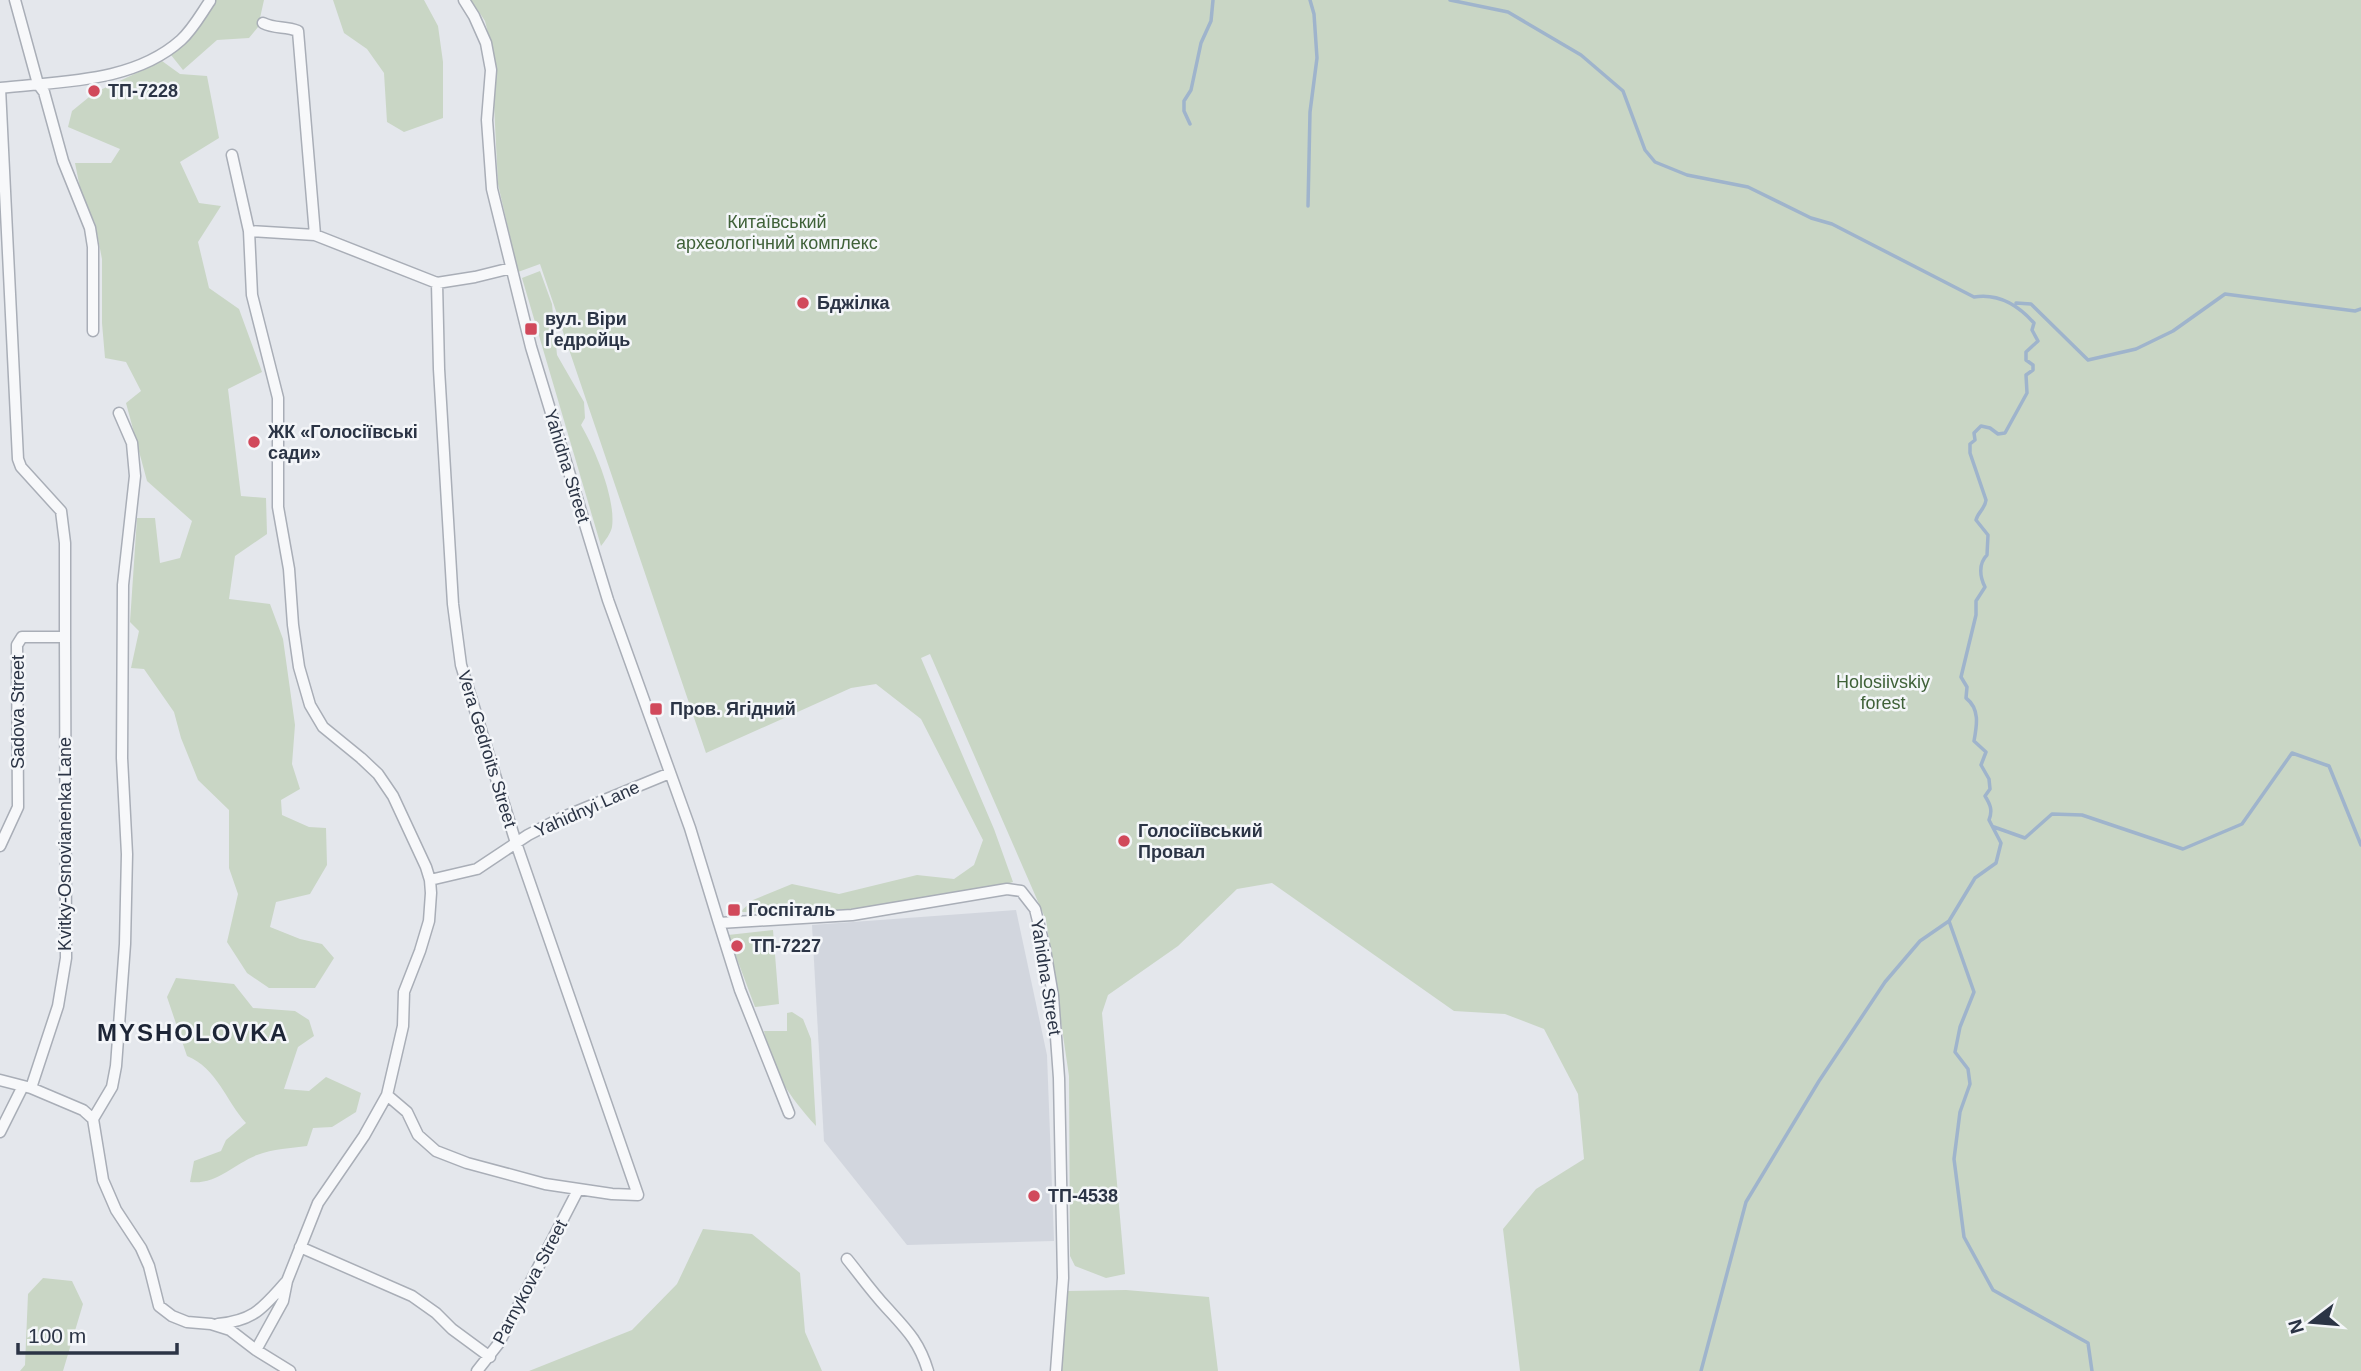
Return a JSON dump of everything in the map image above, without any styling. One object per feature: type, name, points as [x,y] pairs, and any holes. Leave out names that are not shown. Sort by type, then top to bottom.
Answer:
[{"type":"street","points":[[15,0],[37,84],[44,92],[63,160],[90,228],[93,247],[93,331]]},
{"type":"street","name":"Yahidna Street","points":[[464,0],[486,43],[491,69],[487,120],[492,189],[531,347],[600,573],[690,828],[745,1002],[789,1113]]},
{"type":"street","points":[[65,637],[65,543],[61,511],[21,467],[18,459],[0,88],[112,75],[160,55],[181,40],[210,1]]},
{"type":"street","points":[[263,23],[274,29],[286,27],[298,31],[315,235]]},
{"type":"street","points":[[232,155],[249,231],[252,295],[278,398],[278,515],[289,569],[299,667],[310,705],[323,727],[370,766],[393,796],[405,816],[430,880],[429,921],[404,992],[403,1026],[387,1095],[370,1126],[318,1203],[300,1247],[283,1301],[256,1350]]},
{"type":"street","points":[[249,231],[315,235],[437,283],[511,268]]},
{"type":"street","name":"Vera Gedroits Street","points":[[437,283],[439,369],[455,631],[461,665],[516,843],[638,1195],[578,1190]]},
{"type":"street","points":[[93,1119],[112,1087],[116,1066],[125,944],[127,854],[122,758],[123,586],[135,476],[132,443],[118,413]]},
{"type":"street","name":"Sadova Street","points":[[0,846],[18,807],[17,645],[22,638],[65,637]]},
{"type":"street","name":"Kvitky-Osnovianenka Lane","points":[[27,1087],[58,1006],[66,958],[65,637]]},
{"type":"street","name":"Yahidnyi Lane","points":[[430,880],[477,869],[563,817],[670,773]]},
{"type":"street","name":"Yahidna Street","points":[[719,923],[852,915],[1007,889],[1021,891],[1035,909],[1053,996],[1059,1078],[1063,1278],[1056,1371]]},
{"type":"street","points":[[0,1080],[27,1087],[83,1110],[93,1119],[103,1180],[116,1210],[141,1248],[149,1266],[159,1306],[173,1316],[187,1322],[233,1322],[255,1315],[288,1281]]},
{"type":"street","points":[[0,1132],[27,1087]]},
{"type":"street","points":[[387,1095],[407,1112],[418,1135],[436,1151],[498,1172],[578,1190]]},
{"type":"street","name":"Parnykova Street","points":[[477,1371],[490,1357],[578,1190]]},
{"type":"street","points":[[300,1247],[412,1296],[490,1357]]},
{"type":"street","points":[[847,1259],[908,1329],[923,1353],[928,1371]]},
{"type":"street","points":[[212,1324],[230,1330],[290,1371]]},
{"type":"shaded area","points":[[1016,910],[1047,1055],[1054,1241],[907,1245],[824,1141],[812,925]]},
{"type":"green space","points":[[210,0],[264,0],[258,27],[249,38],[217,40],[183,70],[167,50]]},
{"type":"green space","points":[[333,0],[424,0],[438,26],[443,62],[443,118],[404,132],[387,122],[384,73],[367,49],[344,33]]},
{"type":"green space","name":"Holosiivskiy forest","points":[[471,0],[2361,0],[2361,1371],[1520,1371],[1503,1229],[1536,1189],[1584,1159],[1578,1094],[1544,1029],[1505,1014],[1454,1011],[1272,883],[1237,889],[1178,946],[1108,995],[1102,1013],[1125,1274],[1106,1278],[1075,1266],[1070,1256],[1069,1076],[1046,920],[930,654],[921,658],[994,829],[1013,882],[987,890],[869,907],[809,913],[740,912],[753,900],[792,884],[839,894],[917,875],[954,879],[974,865],[983,840],[921,719],[876,684],[851,688],[706,753],[540,264],[518,272],[498,184],[491,45],[485,21]]},
{"type":"green space","points":[[162,61],[180,74],[207,76],[219,138],[180,162],[199,203],[221,206],[198,242],[209,288],[239,309],[262,372],[228,389],[241,496],[266,498],[267,534],[235,556],[229,599],[270,604],[283,639],[295,725],[292,764],[300,789],[281,800],[282,815],[309,827],[326,828],[327,865],[310,894],[276,902],[270,927],[322,944],[334,958],[315,988],[269,988],[247,973],[227,942],[238,894],[229,868],[229,810],[198,780],[174,712],[144,669],[131,668],[139,631],[130,622],[137,518],[155,518],[160,563],[180,558],[192,521],[147,481],[126,403],[141,391],[126,362],[105,358],[102,259],[95,223],[81,193],[75,163],[111,163],[120,149],[68,127],[72,111],[94,93]]},
{"type":"green space","points":[[540,271],[552,304],[557,355],[584,402],[585,418],[581,425],[608,489],[612,527],[601,546],[522,278]]},
{"type":"green space","points":[[773,930],[779,1004],[755,1007],[728,935]]},
{"type":"green space","points":[[176,978],[234,984],[253,1008],[295,1011],[309,1020],[314,1036],[298,1047],[284,1089],[309,1091],[326,1077],[361,1093],[356,1112],[332,1127],[313,1128],[307,1146],[263,1153],[217,1177],[190,1182],[194,1161],[221,1151],[226,1140],[246,1123],[214,1077],[197,1061],[187,1056],[167,997]]},
{"type":"green space","points":[[792,1012],[803,1019],[811,1039],[816,1126],[783,1083],[767,1046],[764,1031],[787,1031],[787,1013]]},
{"type":"green space","points":[[703,1229],[752,1234],[800,1273],[805,1332],[822,1371],[529,1371],[632,1330],[677,1284]]},
{"type":"green space","points":[[43,1278],[72,1281],[83,1304],[63,1371],[20,1371],[25,1365],[28,1294]]},
{"type":"green space","points":[[1126,1290],[1209,1297],[1218,1371],[1061,1371],[1067,1291]]},
{"type":"waterway","points":[[1190,124],[1184,111],[1184,101],[1191,90],[1201,43],[1211,21],[1213,0]]},
{"type":"waterway","points":[[1308,206],[1310,112],[1317,58],[1314,14],[1310,0]]},
{"type":"waterway","points":[[1450,0],[1508,12],[1581,55],[1623,91],[1645,150],[1655,162],[1687,175],[1748,187],[1811,218],[1832,224],[1974,297],[1992,297],[2007,302],[2034,323],[2032,330],[2038,341],[2026,352],[2026,360],[2033,365],[2033,370],[2026,375],[2027,393],[2005,433],[1998,434],[1981,426],[1974,433],[1975,440],[1970,444],[1970,453],[1986,500],[1976,520],[1988,535],[1987,555],[1982,562],[1981,571],[1985,587],[1976,601],[1976,615],[1961,677],[1967,687],[1966,698],[1974,707],[1974,741],[1986,752],[1981,765],[1989,779],[1990,789],[1985,796],[1990,807],[1989,820],[2001,843],[1996,863],[1975,878],[1949,921],[1920,941],[1885,982],[1819,1081],[1746,1202],[1701,1371]]},
{"type":"waterway","points":[[2016,303],[2031,304],[2088,360],[2136,349],[2173,331],[2225,294],[2355,311],[2361,309]]},
{"type":"waterway","points":[[1994,827],[2025,838],[2052,814],[2082,815],[2183,849],[2242,824],[2292,753],[2329,766],[2361,845]]},
{"type":"waterway","points":[[1949,921],[1974,992],[1960,1027],[1955,1052],[1968,1069],[1970,1084],[1960,1112],[1954,1159],[1964,1237],[1993,1290],[2088,1343],[2092,1371]]},
{"type":"place","name":"ТП-7228","points":[[94,91]]},
{"type":"place","name":"Бджілка","points":[[803,303]]},
{"type":"place","name":"вул. Віри Ґедройць","points":[[531,329]]},
{"type":"place","name":"ЖК «Голосіївські сади»","points":[[254,442]]},
{"type":"place","name":"Пров. Ягідний","points":[[656,709]]},
{"type":"place","name":"Голосіївський Провал","points":[[1124,841]]},
{"type":"place","name":"Госпіталь","points":[[734,910]]},
{"type":"place","name":"ТП-7227","points":[[737,946]]},
{"type":"place","name":"ТП-4538","points":[[1034,1196]]},
{"type":"district","name":"MYSHOLOVKA","points":[[193,1032]]},
{"type":"park label","name":"Китаївський археологічний комплекс","points":[[777,232]]}]
